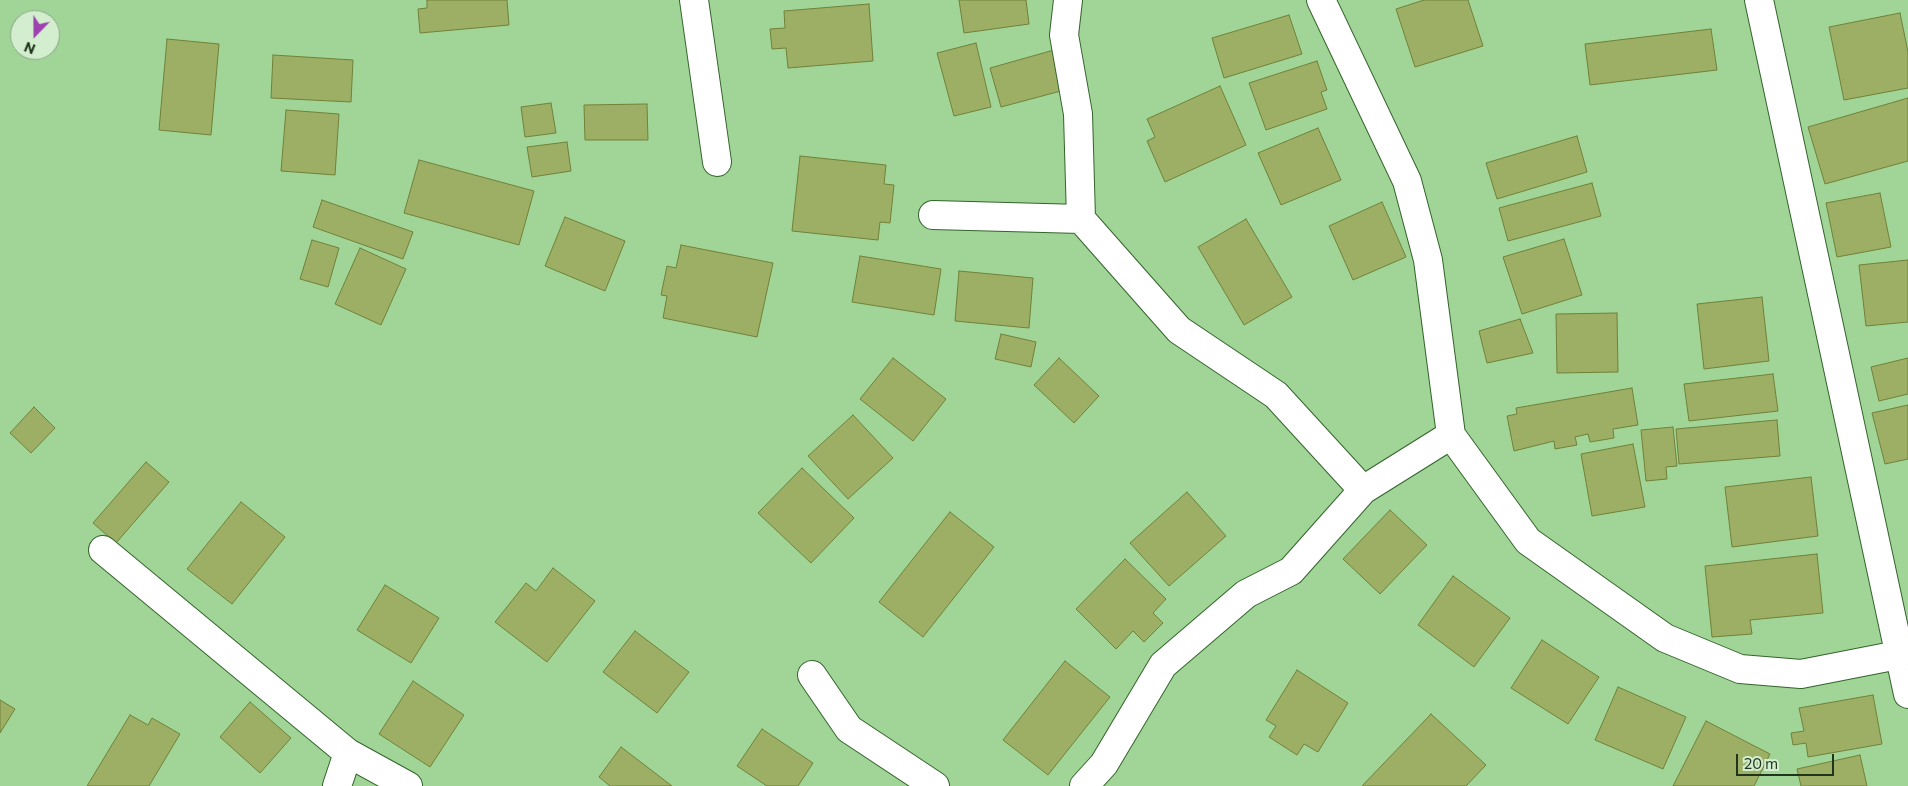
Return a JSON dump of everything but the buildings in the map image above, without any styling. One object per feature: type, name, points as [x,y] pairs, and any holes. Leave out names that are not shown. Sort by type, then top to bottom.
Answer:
[{"type":"street","points":[[694,0],[718,162]]},
{"type":"street","points":[[1068,0],[1064,35],[1078,114],[1081,219],[1179,330],[1276,395],[1363,490]]},
{"type":"street","points":[[1321,0],[1407,181],[1428,260],[1451,435],[1528,541],[1665,638],[1740,669],[1801,674],[1898,655]]},
{"type":"street","points":[[1759,0],[1898,655],[1908,694]]},
{"type":"street","points":[[933,215],[1081,219]]},
{"type":"street","points":[[1084,786],[1104,764],[1163,665],[1246,594],[1292,571],[1363,490],[1451,435]]},
{"type":"street","points":[[103,550],[348,753],[408,786]]},
{"type":"street","points":[[812,675],[849,729],[935,786]]},
{"type":"street","points":[[337,786],[348,753]]}]
